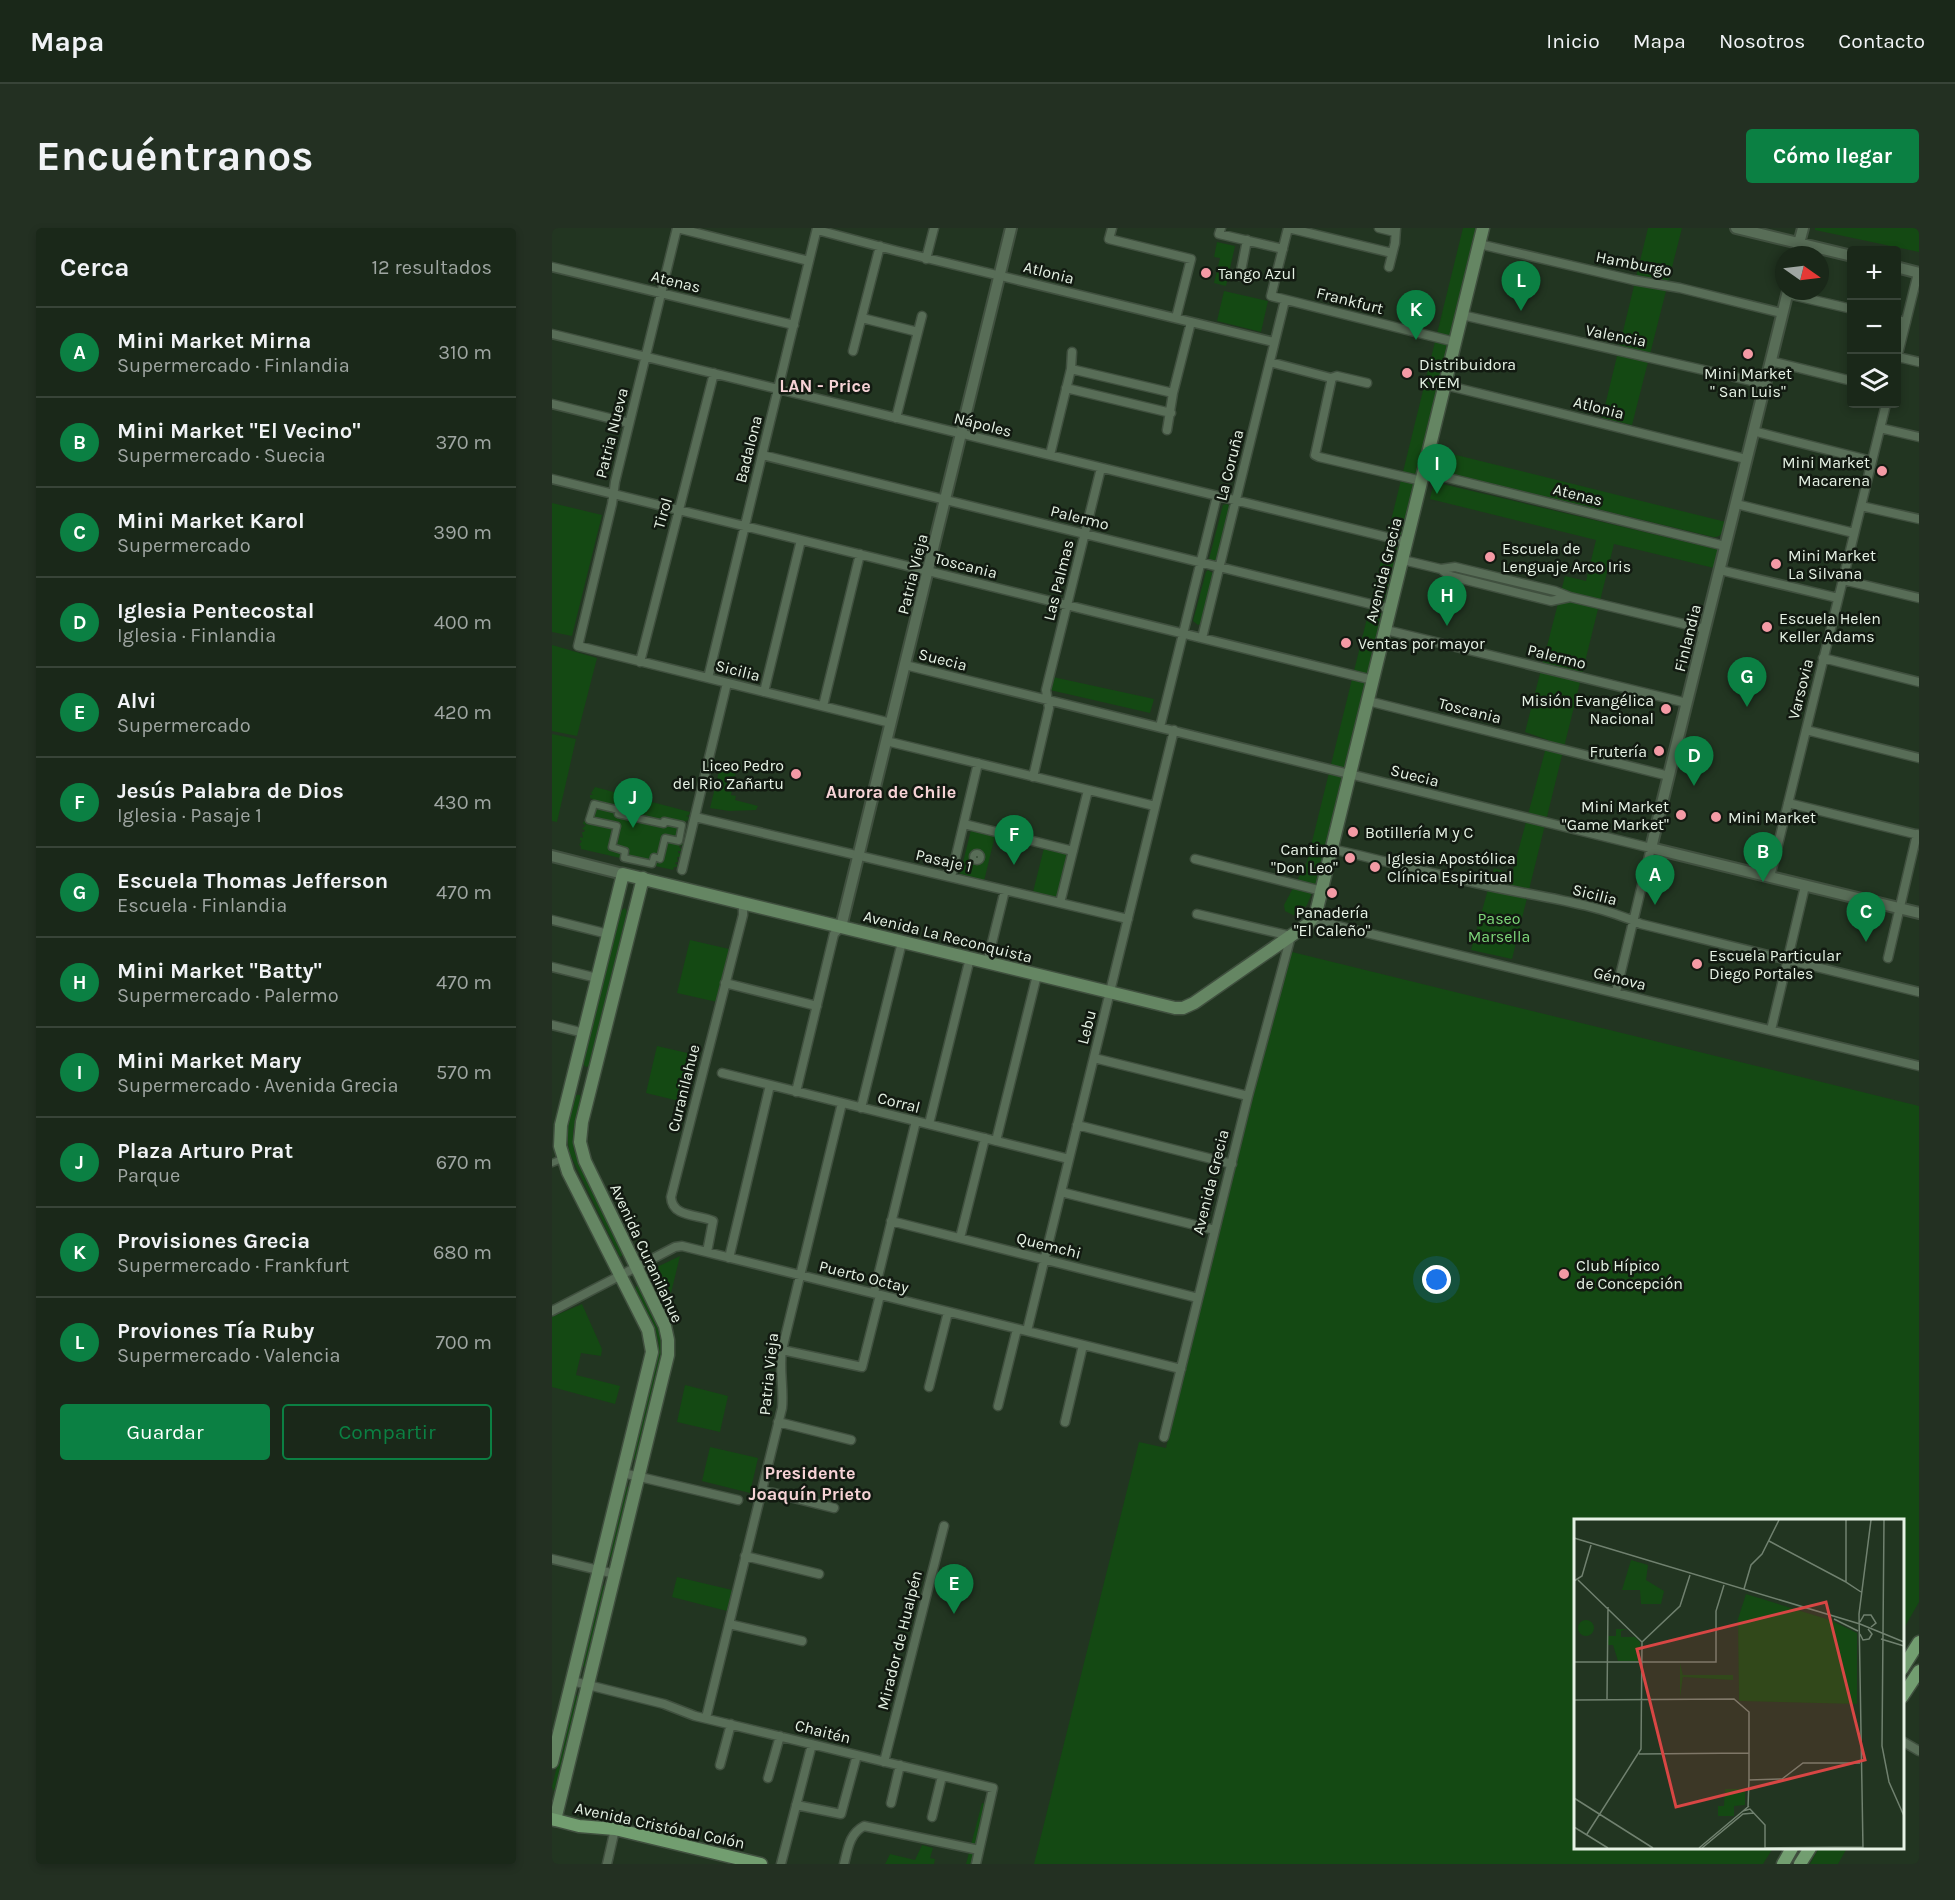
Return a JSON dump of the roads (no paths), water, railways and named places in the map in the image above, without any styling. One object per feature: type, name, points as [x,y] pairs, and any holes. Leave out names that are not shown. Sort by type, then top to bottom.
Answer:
[{"type":"main road","name":"Avenida Grecia","points":[[1313,920],[1351,774],[1483,228]]},
{"type":"main road","name":"Avenida La Reconquista","points":[[623,874],[1175,1008],[1189,1006],[1313,920]]},
{"type":"main road","name":"Avenida Curanilahue","points":[[552,1762],[555,1738],[572,1681],[652,1347],[648,1330],[621,1276],[557,1161],[560,1133],[623,874]]},
{"type":"main road","name":"Avenida Curanilahue","points":[[554,1820],[669,1347],[665,1326],[581,1149],[580,1129],[643,878]]},
{"type":"main road","points":[[575,1070],[594,1075]]},
{"type":"main road","points":[[1904,1666],[1919,1642]]},
{"type":"main road","points":[[1904,1694],[1919,1671]]},
{"type":"main road","name":"Avenida Cristóbal Colón","points":[[554,1820],[579,1826],[615,1829],[761,1864]]},
{"type":"main road","points":[[1783,1864],[1791,1849]]},
{"type":"main road","points":[[1800,1864],[1809,1849]]},
{"type":"street","points":[[677,228],[809,261]]},
{"type":"street","name":"Patria Nueva","points":[[578,646],[612,504],[612,494],[677,228]]},
{"type":"street","points":[[926,259],[934,228]]},
{"type":"street","name":"Patria Vieja","points":[[841,927],[1011,228]]},
{"type":"street","points":[[1112,228],[1109,239],[1191,259],[1176,318]]},
{"type":"street","points":[[1220,231],[1283,249],[1288,228],[1392,253]]},
{"type":"street","points":[[1379,228],[1395,230],[1389,267]]},
{"type":"street","points":[[1736,228],[1847,255]]},
{"type":"street","points":[[1798,246],[1803,228]]},
{"type":"street","name":"Atlonia","points":[[817,229],[926,259],[1274,342]]},
{"type":"street","name":"Badalona","points":[[708,678],[817,229]]},
{"type":"street","points":[[1240,276],[1247,240]]},
{"type":"street","name":"Hamburgo","points":[[1479,244],[1782,313]]},
{"type":"street","points":[[853,351],[880,246]]},
{"type":"street","name":"Frankfurt","points":[[1283,249],[1271,296],[1455,342]]},
{"type":"street","name":"Atenas","points":[[552,267],[794,325]]},
{"type":"street","points":[[1898,354],[1919,273],[1901,268]]},
{"type":"street","name":"La Coruña","points":[[1202,638],[1285,300]]},
{"type":"street","name":"Finlandia","points":[[1616,993],[1785,300]]},
{"type":"street","points":[[1817,300],[1847,308]]},
{"type":"street","name":"Valencia","points":[[1462,315],[1616,352],[1650,357],[1765,384]]},
{"type":"street","points":[[896,418],[922,316]]},
{"type":"street","points":[[862,318],[918,332]]},
{"type":"street","points":[[1901,321],[1906,322]]},
{"type":"street","points":[[1167,429],[1173,393],[1191,322]]},
{"type":"street","name":"Nápoles","points":[[552,334],[1407,542]]},
{"type":"street","points":[[1050,455],[1071,369],[1072,352]]},
{"type":"street","points":[[1901,360],[1919,362]]},
{"type":"street","points":[[1770,361],[1847,380]]},
{"type":"street","points":[[1270,362],[1331,378],[1337,376],[1367,383]]},
{"type":"street","points":[[1071,369],[1173,393]]},
{"type":"street","name":"Tirol","points":[[640,662],[714,373]]},
{"type":"street","name":"Atenas","points":[[1331,378],[1315,455],[1319,457],[1423,476],[1725,546]]},
{"type":"street","name":"Atlonia","points":[[1445,385],[1746,459]]},
{"type":"street","points":[[1066,388],[1171,413]]},
{"type":"street","points":[[552,404],[629,423]]},
{"type":"street","name":"Varsovia","points":[[1770,877],[1885,408]]},
{"type":"street","points":[[1880,428],[1919,437]]},
{"type":"street","points":[[1753,431],[1872,461]]},
{"type":"street","name":"Palermo","points":[[762,455],[1391,609]]},
{"type":"street","name":"Las Palmas","points":[[1033,777],[1049,708],[1046,690],[1101,468]]},
{"type":"street","name":"Toscania","points":[[552,479],[1373,680]]},
{"type":"street","name":"La Coruña","points":[[1160,727],[1216,496]]},
{"type":"street","points":[[1736,504],[1854,532]]},
{"type":"street","points":[[1861,506],[1919,519]]},
{"type":"street","points":[[764,692],[801,540]]},
{"type":"street","points":[[823,706],[860,554]]},
{"type":"street","points":[[1402,560],[1441,569],[1455,567],[1705,629]]},
{"type":"street","points":[[1720,570],[1838,598]]},
{"type":"street","points":[[1843,580],[1919,598]]},
{"type":"street","name":"Palermo","points":[[1386,630],[1687,703]]},
{"type":"street","name":"Sicilia","points":[[578,646],[891,723]]},
{"type":"street","points":[[1824,658],[1919,682]]},
{"type":"street","name":"Suecia","points":[[905,665],[1919,913]]},
{"type":"street","points":[[682,870],[727,683]]},
{"type":"street","name":"Toscania","points":[[1368,701],[1669,776]]},
{"type":"street","name":"Lebu","points":[[1027,1331],[1174,730]]},
{"type":"street","points":[[1806,730],[1919,758]]},
{"type":"street","points":[[886,741],[1155,806]]},
{"type":"street","points":[[951,878],[978,763]]},
{"type":"street","points":[[1060,903],[1088,790]]},
{"type":"street","points":[[1788,803],[1918,834],[1888,958]]},
{"type":"street","points":[[594,804],[619,810],[618,814],[664,824],[664,821],[682,825],[679,841],[664,838],[660,859],[654,857],[652,864],[624,858],[625,850],[612,847],[616,826],[589,820],[594,804]]},
{"type":"street","points":[[695,817],[858,855]]},
{"type":"street","points":[[964,824],[1073,851]]},
{"type":"street","name":"Sicilia","points":[[1332,849],[1487,886],[1538,895],[1919,992]]},
{"type":"street","name":"Pasaje 1","points":[[858,855],[1128,920]]},
{"type":"street","name":"Avenida La Reconquista","points":[[552,856],[623,874]]},
{"type":"street","points":[[1195,859],[1322,891]]},
{"type":"street","points":[[1770,1030],[1805,886]]},
{"type":"street","points":[[987,963],[1005,890]]},
{"type":"street","name":"Curanilahue","points":[[707,1252],[713,1221],[677,1210],[671,1197],[743,915],[743,903]]},
{"type":"street","points":[[1197,914],[1291,936]]},
{"type":"street","points":[[552,920],[608,934]]},
{"type":"street","name":"Génova","points":[[1313,920],[1919,1066]]},
{"type":"street","points":[[796,1092],[834,934],[841,927]]},
{"type":"street","name":"Avenida Grecia","points":[[1164,1437],[1248,1096],[1291,936]]},
{"type":"street","points":[[861,1108],[902,942]]},
{"type":"street","points":[[929,1124],[970,958]]},
{"type":"street","points":[[552,967],[597,978]]},
{"type":"street","points":[[996,1141],[1037,975]]},
{"type":"street","points":[[726,983],[816,1006]]},
{"type":"street","points":[[552,1025],[584,1033]]},
{"type":"street","points":[[1094,1058],[1248,1096]]},
{"type":"street","name":"Corral","points":[[722,1073],[1069,1159]]},
{"type":"street","points":[[729,1258],[770,1085]]},
{"type":"street","name":"Patria Vieja","points":[[706,1719],[778,1422],[784,1390],[782,1350],[842,1103]]},
{"type":"street","points":[[782,1350],[862,1367],[891,1221],[916,1121]]},
{"type":"street","points":[[1077,1125],[1232,1164]]},
{"type":"street","points":[[960,1238],[985,1138]]},
{"type":"street","points":[[1061,1192],[1215,1230]]},
{"type":"street","name":"Quemchi","points":[[891,1221],[1198,1298]]},
{"type":"street","name":"Puerto Octay","points":[[552,1311],[678,1246],[1181,1369]]},
{"type":"street","points":[[929,1387],[948,1312]]},
{"type":"street","points":[[998,1406],[1017,1329]]},
{"type":"street","points":[[1065,1422],[1083,1345]]},
{"type":"street","points":[[778,1422],[851,1440]]},
{"type":"street","points":[[623,1473],[738,1500]]},
{"type":"street","points":[[762,1490],[834,1508]]},
{"type":"street","name":"Mirador de Hualpén","points":[[884,1762],[944,1526]]},
{"type":"street","points":[[745,1556],[819,1574]]},
{"type":"street","points":[[552,1559],[615,1574]]},
{"type":"street","points":[[729,1624],[802,1641]]},
{"type":"street","name":"Chaitén","points":[[572,1681],[670,1705],[706,1719],[993,1788],[976,1864]]},
{"type":"street","points":[[720,1765],[731,1724]]},
{"type":"street","points":[[768,1778],[780,1737]]},
{"type":"street","points":[[1904,1742],[1919,1751]]},
{"type":"street","points":[[782,1864],[812,1744]]},
{"type":"street","points":[[796,1805],[842,1814],[857,1755]]},
{"type":"street","points":[[891,1803],[900,1766]]},
{"type":"street","points":[[932,1817],[942,1776]]},
{"type":"street","points":[[844,1864],[856,1830],[864,1826],[978,1850]]},
{"type":"street","points":[[607,1864],[615,1829]]},
{"type":"place","name":"Tango Azul","points":[[1206,273]]},
{"type":"place","name":"Proviones Tía Ruby","points":[[1521,311]]},
{"type":"place","name":"Provisiones Grecia","points":[[1416,340]]},
{"type":"place","name":"Mini Market \" San Luis\"","points":[[1748,354]]},
{"type":"place","name":"Distribuidora KYEM","points":[[1407,373]]},
{"type":"place","name":"Mini Market Macarena","points":[[1882,471]]},
{"type":"place","name":"Mini Market Mary","points":[[1437,494]]},
{"type":"place","name":"Escuela de Lenguaje Arco Iris","points":[[1490,557]]},
{"type":"place","name":"Mini Market La Silvana","points":[[1776,564]]},
{"type":"place","name":"Mini Market \"Batty\"","points":[[1447,626]]},
{"type":"place","name":"Escuela Helen Keller Adams","points":[[1767,627]]},
{"type":"place","name":"Ventas por mayor","points":[[1346,643]]},
{"type":"place","name":"Escuela Thomas Jefferson","points":[[1747,707]]},
{"type":"place","name":"Misión Evangélica Nacional","points":[[1666,709]]},
{"type":"place","name":"Frutería","points":[[1659,751]]},
{"type":"place","name":"Liceo Pedro del Rio Zañartu","points":[[796,774]]},
{"type":"place","name":"Iglesia Pentecostal","points":[[1694,786]]},
{"type":"place","name":"Mini Market \"Game Market\"","points":[[1681,815]]},
{"type":"place","name":"Mini Market","points":[[1716,817]]},
{"type":"place","name":"Plaza Arturo Prat","points":[[633,828]]},
{"type":"place","name":"Botillería M y C","points":[[1353,832]]},
{"type":"place","name":"Cantina \"Don Leo\"","points":[[1350,858]]},
{"type":"place","name":"Jesús Palabra de Dios","points":[[1014,865]]},
{"type":"place","name":"Iglesia Apostólica Clínica Espiritual","points":[[1375,867]]},
{"type":"place","name":"Mini Market \"El Vecino\"","points":[[1763,882]]},
{"type":"place","name":"Panadería \"El Caleño\"","points":[[1332,893]]},
{"type":"place","name":"Mini Market Mirna","points":[[1655,905]]},
{"type":"place","name":"Mini Market Karol","points":[[1866,942]]},
{"type":"place","name":"Escuela Particular Diego Portales","points":[[1697,964]]},
{"type":"place","name":"Club Hípico de Concepción","points":[[1564,1274]]},
{"type":"place","name":"Alvi","points":[[954,1614]]},
{"type":"district","name":"LAN - Price","points":[[825,386]]},
{"type":"district","name":"Aurora de Chile","points":[[891,792]]},
{"type":"district","name":"Presidente Joaquín Prieto","points":[[810,1483]]},
{"type":"park label","name":"Paseo Marsella","points":[[1499,927]]}]
